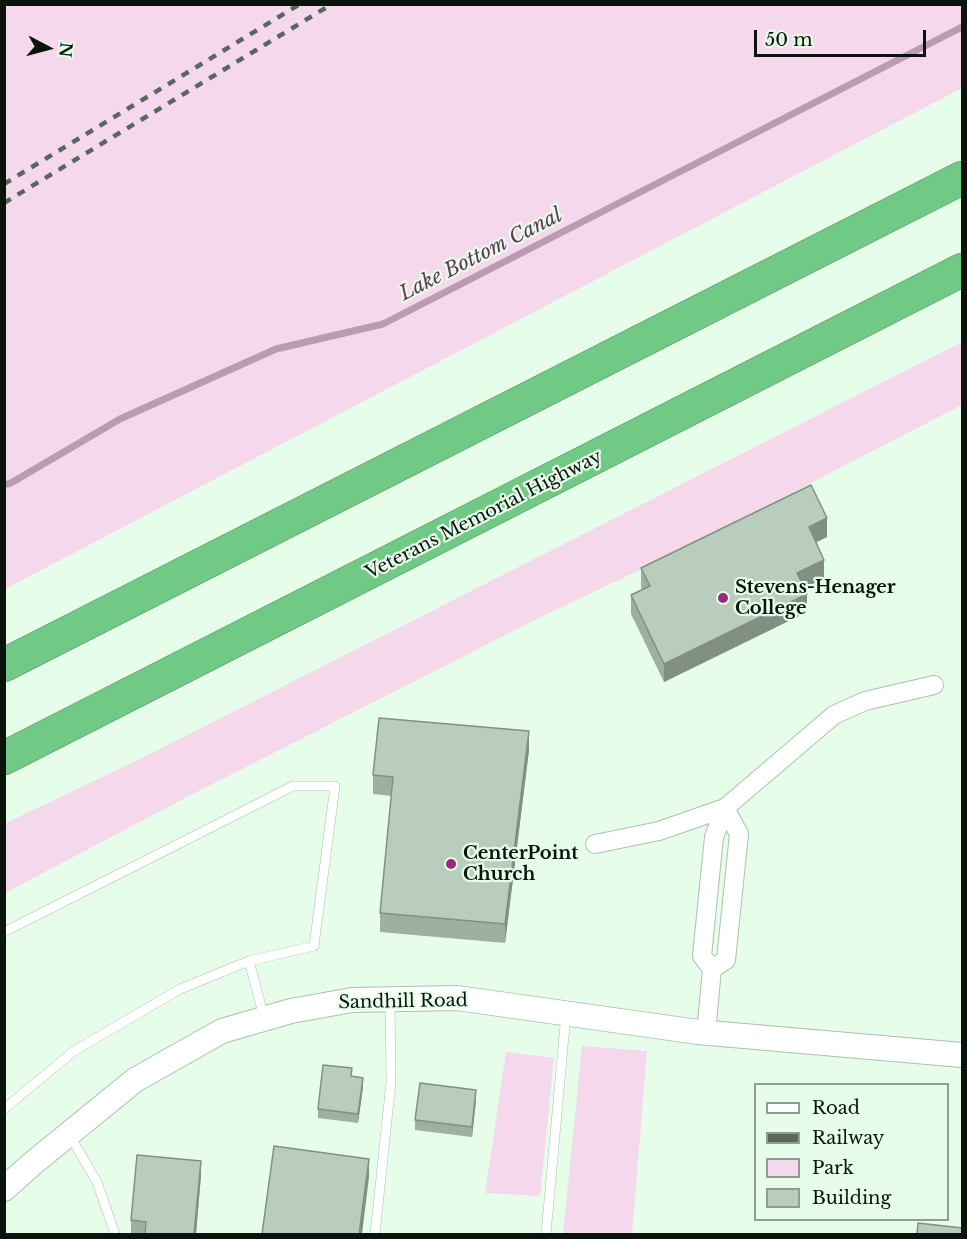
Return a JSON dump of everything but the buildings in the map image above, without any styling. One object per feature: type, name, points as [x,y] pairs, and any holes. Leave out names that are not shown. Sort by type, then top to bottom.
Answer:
[{"type":"highway","points":[[4,665],[963,178]]},
{"type":"highway","name":"Veterans Memorial Highway","points":[[4,758],[963,270]]},
{"type":"street","points":[[596,844],[659,831],[725,808],[834,715],[865,701],[934,685]]},
{"type":"street","points":[[706,1033],[712,969],[702,956],[714,837],[725,808]]},
{"type":"street","name":"Sandhill Road","points":[[4,1189],[135,1080],[222,1031],[291,1011],[352,1000],[457,998],[706,1033],[963,1055]]},
{"type":"lane","points":[[4,932],[293,786],[335,786],[314,946],[249,961],[180,989],[74,1051],[4,1109]]},
{"type":"lane","points":[[249,961],[264,1019]]},
{"type":"lane","points":[[375,1234],[391,1082],[390,999]]},
{"type":"lane","points":[[546,1234],[566,1014]]},
{"type":"lane","points":[[69,1134],[97,1182],[115,1234]]},
{"type":"green space","points":[[5,4],[962,5],[962,88],[5,589]]},
{"type":"green space","points":[[962,342],[962,405],[671,555],[539,618],[187,797],[5,893],[4,824],[144,757]]},
{"type":"green space","points":[[582,1046],[647,1051],[632,1234],[563,1234]]},
{"type":"green space","points":[[506,1052],[554,1058],[540,1196],[485,1193]]},
{"type":"waterway","name":"Lake Bottom Canal","points":[[4,485],[120,419],[276,349],[383,324],[962,27]]},
{"type":"railway","points":[[4,184],[300,4]]},
{"type":"railway","points":[[4,203],[332,4]]},
{"type":"place","name":"Stevens-Henager College","points":[[723,598]]},
{"type":"place","name":"CenterPoint Church","points":[[451,864]]}]
